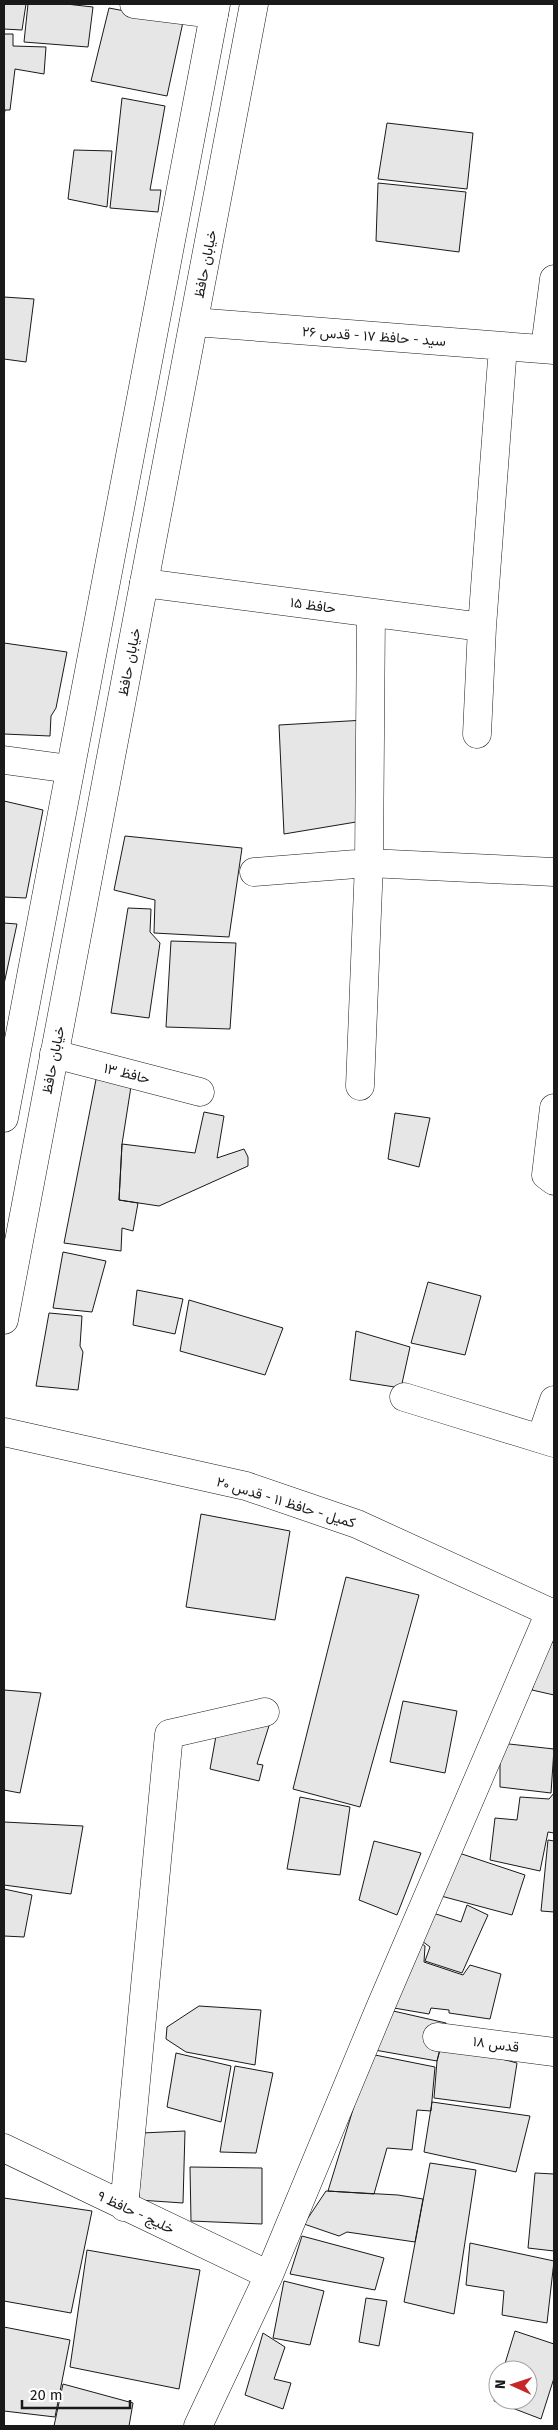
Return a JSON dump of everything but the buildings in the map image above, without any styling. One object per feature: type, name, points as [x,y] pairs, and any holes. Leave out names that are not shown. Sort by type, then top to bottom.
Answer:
[{"type":"street","points":[[4,1118],[9,1059],[70,770],[215,9],[134,4]]},
{"type":"street","name":"خیابان حافظ","points":[[4,1320],[254,4]]},
{"type":"street","points":[[550,349],[554,279]]},
{"type":"street","name":"سید - حافظ ۱۷ - قدس ۲۶","points":[[194,322],[550,349]]},
{"type":"street","points":[[477,734],[482,627],[503,346]]},
{"type":"street","name":"حافظ ۱۵","points":[[144,583],[482,627]]},
{"type":"street","points":[[360,1086],[369,863],[371,613]]},
{"type":"street","points":[[4,760],[70,770]]},
{"type":"street","points":[[254,872],[369,863],[554,872]]},
{"type":"street","name":"حافظ ۱۳","points":[[54,1054],[200,1092]]},
{"type":"street","points":[[554,1108],[546,1175],[554,1181]]},
{"type":"street","points":[[404,1396],[548,1440],[554,1400]]},
{"type":"street","name":"کمیل - حافظ ۱۱ - قدس ۲۰","points":[[4,1432],[246,1486],[357,1524],[552,1613]]},
{"type":"street","points":[[198,2426],[269,2275],[380,2008],[552,1613]]},
{"type":"street","points":[[124,2206],[169,1734],[265,1712]]},
{"type":"street","name":"قدس ۱۸","points":[[437,2036],[554,2052]]},
{"type":"street","name":"خلیج - حافظ ۹","points":[[4,2148],[269,2275]]}]
